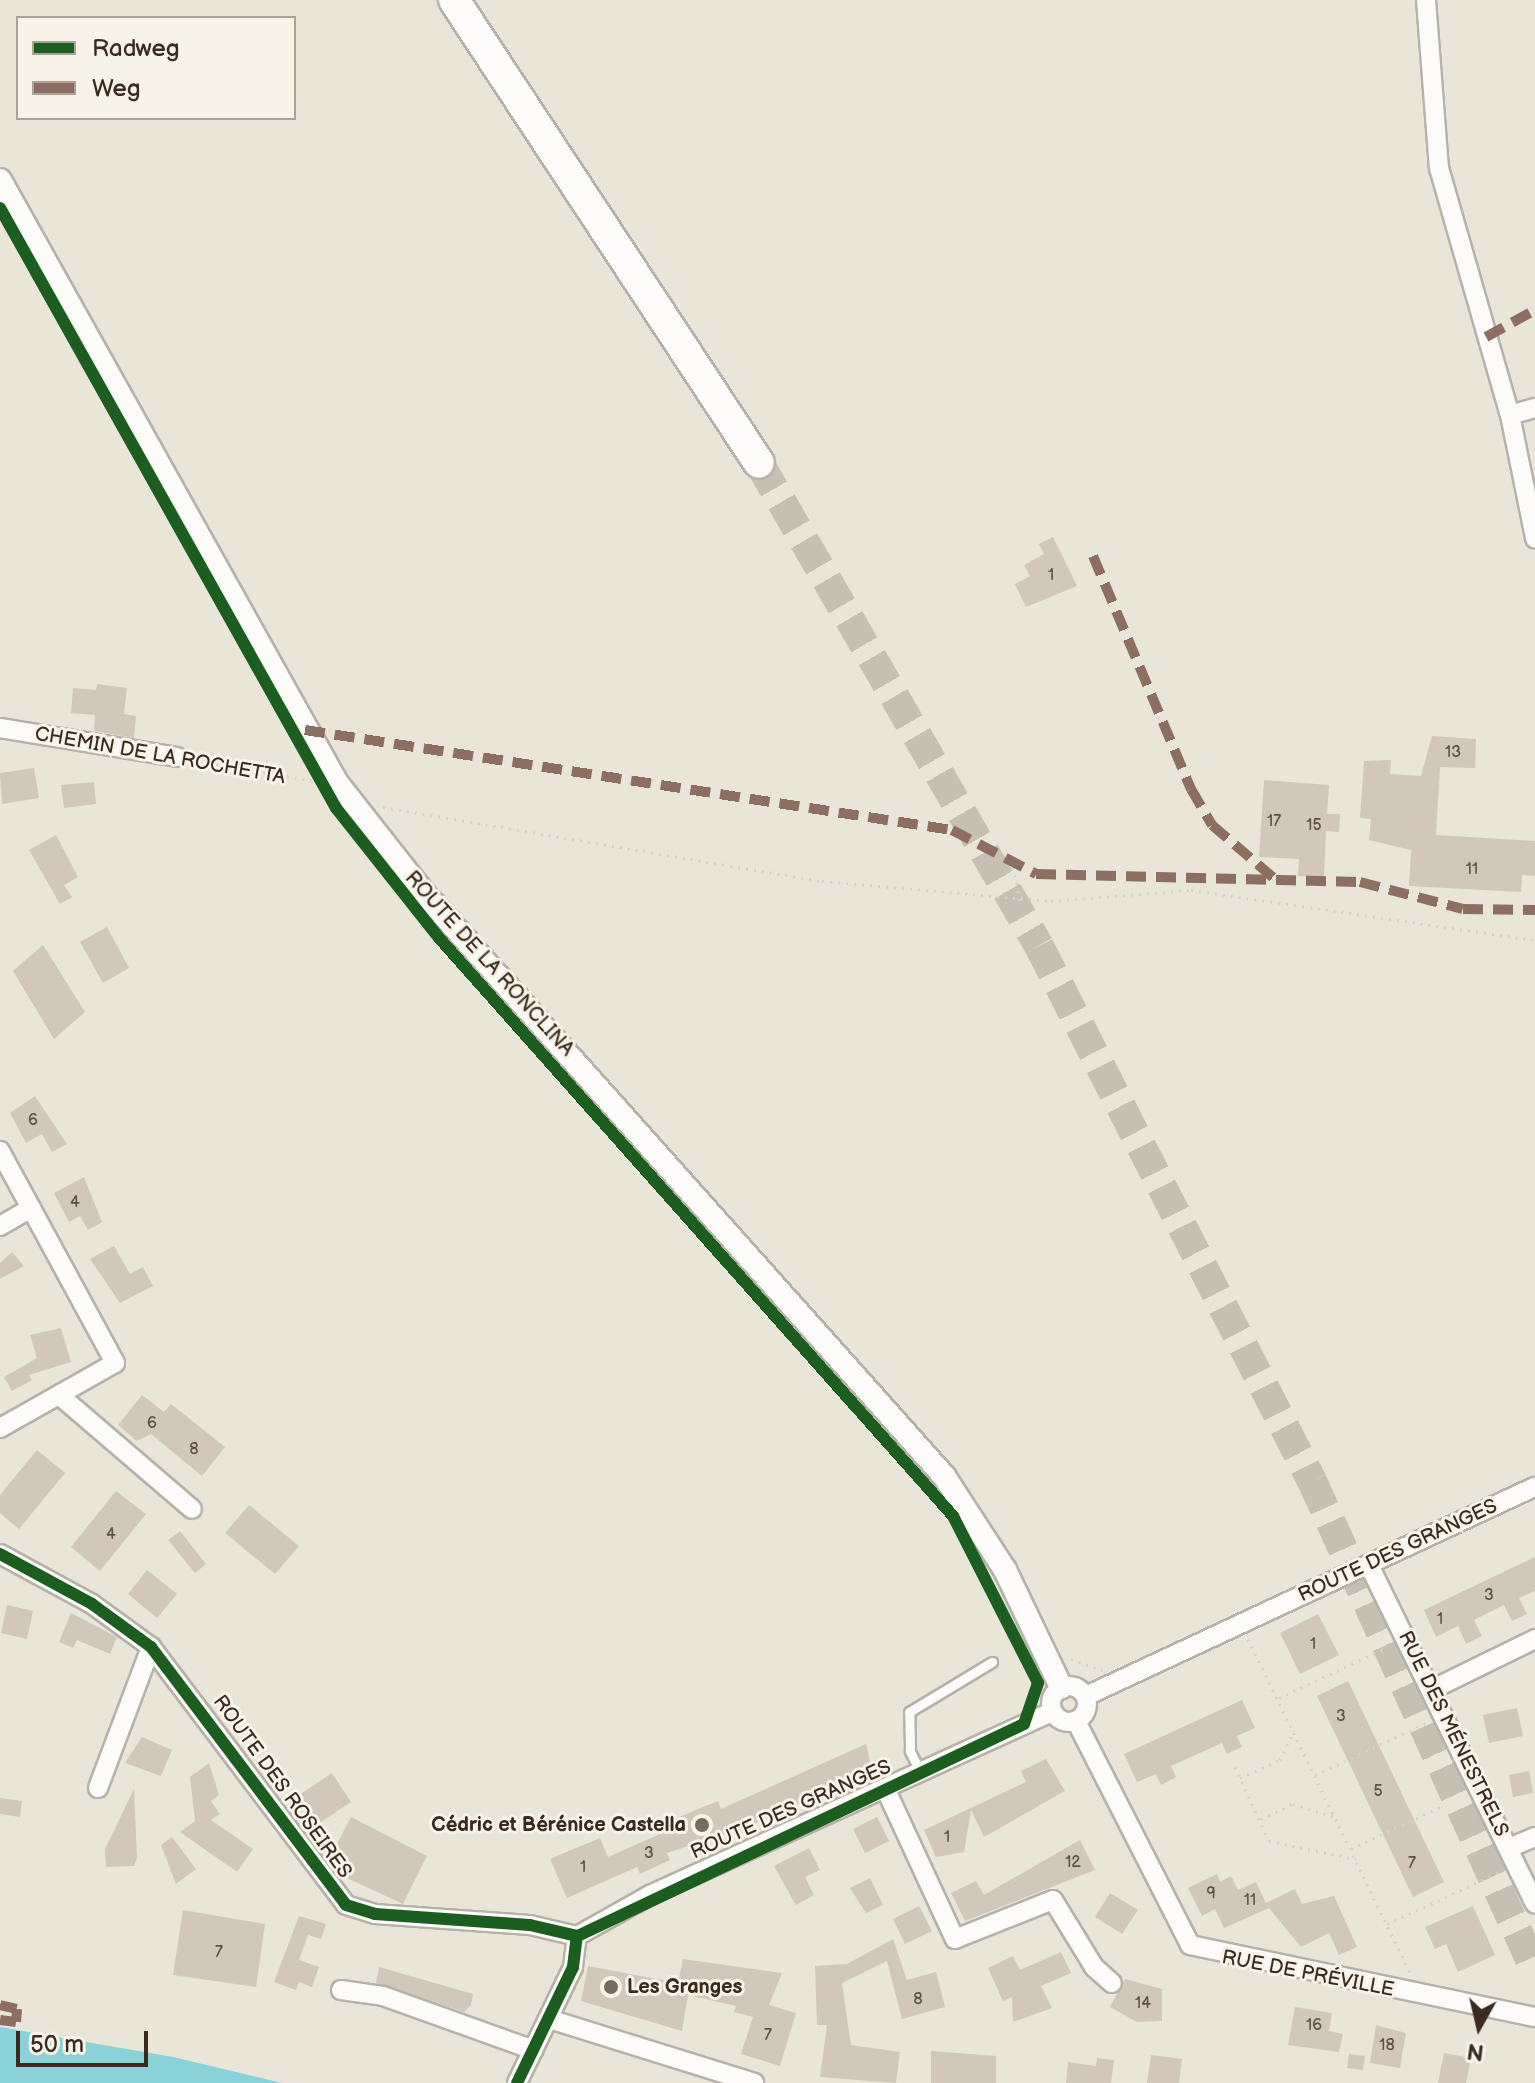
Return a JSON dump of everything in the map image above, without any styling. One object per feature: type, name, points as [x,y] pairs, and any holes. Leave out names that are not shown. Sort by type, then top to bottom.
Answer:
[{"type":"highway","points":[[454,0],[759,463]]},
{"type":"street","points":[[1426,0],[1439,168],[1510,415],[1535,538]]},
{"type":"street","name":"ROUTE DE LA RONCLINA","points":[[0,180],[355,809],[944,1476],[1005,1570],[1061,1687]]},
{"type":"street","points":[[1510,415],[1535,408]]},
{"type":"street","name":"CHEMIN DE LA ROCHETTA","points":[[0,728],[177,757]]},
{"type":"street","points":[[0,1151],[115,1363],[0,1428]]},
{"type":"street","points":[[0,1226],[31,1208]]},
{"type":"street","points":[[59,1395],[192,1509]]},
{"type":"street","name":"ROUTE DES GRANGES","points":[[1086,1696],[1535,1487]]},
{"type":"street","name":"ROUTE DES ROSEIRES","points":[[0,1554],[92,1604],[151,1647],[346,1905],[375,1914],[530,1925],[577,1936]]},
{"type":"street","name":"RUE DES MÉNESTRELS","points":[[1369,1565],[1535,1904]]},
{"type":"street","points":[[1431,1690],[1535,1639]]},
{"type":"street","points":[[98,1788],[151,1647]]},
{"type":"street","points":[[1075,1686],[1086,1696],[1076,1721],[1052,1712],[1051,1697],[1061,1687],[1075,1686]]},
{"type":"street","name":"ROUTE DES GRANGES","points":[[577,1936],[650,1895],[1052,1712]]},
{"type":"street","name":"RUE DE PRÉVILLE","points":[[1076,1721],[1190,1945],[1535,2017]]},
{"type":"street","points":[[886,1790],[955,1939],[1053,1900],[1094,1967],[1112,1983]]},
{"type":"street","points":[[1509,1848],[1535,1837]]},
{"type":"street","points":[[517,2083],[573,1967],[577,1936]]},
{"type":"street","points":[[341,1990],[398,2001],[534,2050]]},
{"type":"street","points":[[549,2019],[754,2083]]},
{"type":"lane","points":[[921,1773],[910,1751],[909,1712],[992,1662]]},
{"type":"path","points":[[307,758],[328,795]]},
{"type":"path","points":[[355,809],[365,803],[693,865],[1020,900],[1191,890],[1535,940]]},
{"type":"path","points":[[1013,867],[1020,900]]},
{"type":"path","points":[[1245,1632],[1417,1985]]},
{"type":"path","points":[[1278,1698],[1399,1642]]},
{"type":"path","points":[[1047,1660],[1059,1655],[1105,1671],[1111,1685]]},
{"type":"path","points":[[1315,1775],[1435,1719]]},
{"type":"path","points":[[1239,1778],[1280,1760],[1294,1730]]},
{"type":"path","points":[[1235,1767],[1269,1841],[1356,1859]]},
{"type":"path","points":[[1259,1820],[1293,1804],[1335,1817]]},
{"type":"path","points":[[1351,1849],[1442,1806]]},
{"type":"path","points":[[1387,1924],[1507,1869]]},
{"type":"water","points":[[0,2027],[173,2057],[282,2083],[0,2083]]},
{"type":"building","points":[[1053,537],[1077,586],[1026,607],[1015,584],[1030,576],[1024,565],[1044,554],[1039,544]]},
{"type":"building","points":[[97,684],[127,688],[124,714],[136,716],[134,738],[94,731],[95,715],[71,713],[73,688],[96,690]]},
{"type":"building","points":[[1432,736],[1476,739],[1475,768],[1440,767],[1436,835],[1535,841],[1535,876],[1522,875],[1521,892],[1409,886],[1411,850],[1369,840],[1371,819],[1360,818],[1364,761],[1391,760],[1390,774],[1421,776]]},
{"type":"building","points":[[34,768],[39,798],[2,804],[0,773]]},
{"type":"building","points":[[1264,780],[1329,785],[1327,814],[1340,814],[1339,832],[1326,831],[1324,877],[1298,876],[1299,859],[1259,857]]},
{"type":"building","points":[[94,782],[96,804],[64,808],[61,785]]},
{"type":"building","points":[[56,835],[78,877],[64,885],[72,897],[60,904],[29,850]]},
{"type":"building","points":[[107,927],[129,968],[103,983],[80,942]]},
{"type":"building","points":[[43,945],[85,1012],[54,1039],[13,971]]},
{"type":"building","points":[[35,1096],[67,1144],[52,1152],[42,1134],[26,1143],[10,1113]]},
{"type":"building","points":[[84,1177],[102,1222],[88,1230],[80,1216],[69,1222],[54,1193]]},
{"type":"building","points":[[114,1246],[130,1274],[143,1267],[153,1286],[120,1303],[90,1259]]},
{"type":"building","points":[[12,1252],[24,1266],[0,1279],[0,1263]]},
{"type":"building","points":[[61,1328],[71,1362],[29,1375],[32,1380],[12,1391],[4,1377],[37,1358],[30,1335]]},
{"type":"building","points":[[142,1395],[164,1412],[171,1404],[225,1447],[202,1476],[151,1434],[137,1441],[118,1425]]},
{"type":"building","points":[[37,1450],[65,1473],[19,1529],[0,1513],[0,1495]]},
{"type":"building","points":[[116,1491],[146,1514],[100,1571],[71,1547]]},
{"type":"building","points":[[249,1505],[299,1546],[275,1574],[225,1533]]},
{"type":"building","points":[[180,1531],[206,1564],[195,1573],[168,1540]]},
{"type":"building","points":[[1535,1557],[1535,1591],[1519,1598],[1527,1614],[1512,1621],[1504,1605],[1474,1620],[1482,1636],[1466,1644],[1458,1626],[1436,1637],[1424,1610]]},
{"type":"building","points":[[147,1570],[177,1594],[157,1618],[128,1594]]},
{"type":"building","points":[[7,1605],[33,1611],[27,1639],[1,1633]]},
{"type":"building","points":[[71,1613],[117,1637],[110,1654],[77,1640],[73,1648],[59,1642]]},
{"type":"building","points":[[1318,1614],[1339,1655],[1300,1674],[1280,1633]]},
{"type":"building","points":[[1348,1681],[1444,1882],[1413,1897],[1317,1696]]},
{"type":"building","points":[[1242,1700],[1255,1728],[1237,1736],[1242,1747],[1227,1754],[1222,1743],[1171,1766],[1176,1777],[1161,1785],[1156,1774],[1137,1782],[1124,1754]]},
{"type":"building","points":[[1517,1708],[1523,1736],[1489,1743],[1483,1715]]},
{"type":"building","points":[[142,1737],[172,1750],[161,1776],[125,1763]]},
{"type":"building","points":[[866,1744],[872,1770],[750,1826],[667,1853],[670,1860],[640,1874],[637,1867],[567,1898],[550,1859],[600,1838],[608,1857],[660,1834],[657,1826],[718,1801],[721,1809]]},
{"type":"building","points":[[1046,1759],[1065,1791],[984,1837],[971,1810],[964,1852],[936,1857],[924,1830],[1026,1782],[1021,1771]]},
{"type":"building","points":[[209,1763],[219,1795],[211,1801],[220,1814],[211,1820],[253,1849],[237,1872],[180,1832],[195,1821],[190,1777]]},
{"type":"building","points":[[1529,1771],[1533,1793],[1513,1797],[1509,1775]]},
{"type":"building","points":[[332,1773],[351,1802],[318,1824],[299,1795]]},
{"type":"building","points":[[134,1789],[137,1858],[134,1866],[106,1867],[105,1849]]},
{"type":"building","points":[[0,1798],[22,1801],[20,1817],[0,1814]]},
{"type":"building","points":[[351,1817],[427,1856],[403,1904],[338,1874],[328,1861]]},
{"type":"building","points":[[877,1817],[889,1841],[865,1853],[853,1829]]},
{"type":"building","points":[[172,1837],[196,1869],[176,1884],[161,1845]]},
{"type":"building","points":[[1080,1840],[1095,1870],[965,1921],[951,1893],[976,1881],[984,1895]]},
{"type":"building","points":[[809,1848],[820,1870],[805,1877],[814,1895],[796,1905],[774,1866]]},
{"type":"building","points":[[1217,1874],[1220,1882],[1231,1876],[1238,1890],[1256,1882],[1266,1903],[1295,1889],[1302,1904],[1334,1896],[1357,1947],[1339,1955],[1329,1933],[1301,1947],[1269,1908],[1224,1928],[1215,1909],[1202,1916],[1188,1888]]},
{"type":"building","points":[[870,1878],[883,1905],[866,1913],[850,1888]]},
{"type":"building","points":[[1110,1893],[1138,1910],[1122,1934],[1095,1917]]},
{"type":"building","points":[[919,1906],[932,1931],[905,1944],[893,1919]]},
{"type":"building","points":[[1473,1906],[1495,1955],[1458,1972],[1446,1944],[1435,1949],[1425,1927]]},
{"type":"building","points":[[183,1910],[265,1924],[256,1987],[173,1975]]},
{"type":"building","points":[[299,1916],[326,1924],[321,1939],[308,1935],[299,1960],[319,1967],[312,1987],[299,1982],[296,1990],[274,1982]]},
{"type":"building","points":[[893,1939],[907,1980],[936,1972],[945,2007],[902,2019],[887,1961],[842,1983],[851,2045],[900,2052],[896,2083],[820,2077],[827,2025],[817,2025],[815,1966],[847,1964]]},
{"type":"building","points":[[1061,1952],[1071,1973],[1041,1986],[1052,2008],[1013,2022],[1012,1997],[1003,2001],[988,1968],[1013,1956],[1020,1970]]},
{"type":"building","points":[[683,1959],[782,1973],[769,2005],[796,2013],[780,2066],[741,2054],[753,2017],[734,2012],[736,2006],[688,1995],[682,2031],[581,2001],[588,1966],[678,1983]]},
{"type":"building","points":[[379,1967],[473,1994],[471,2005],[464,2012],[376,1983]]},
{"type":"building","points":[[1125,1979],[1162,1989],[1162,2021],[1137,2022],[1110,2007]]},
{"type":"building","points":[[1295,2007],[1332,2013],[1329,2031],[1343,2034],[1339,2052],[1288,2045]]},
{"type":"building","points":[[1376,2025],[1406,2033],[1400,2068],[1370,2063]]},
{"type":"building","points":[[931,2051],[996,2056],[996,2083],[931,2083]]},
{"type":"building","points":[[1444,2053],[1471,2058],[1466,2083],[1438,2083]]},
{"type":"building","points":[[1349,2054],[1365,2056],[1363,2070],[1347,2068]]},
{"type":"building","points":[[1151,2055],[1182,2059],[1179,2083],[1147,2083]]},
{"type":"building","points":[[1097,2058],[1114,2060],[1111,2083],[1066,2083],[1068,2062],[1096,2066]]},
{"type":"tunnel","points":[[759,463],[1039,946],[1312,1481],[1535,1970]]},
{"type":"marked path","points":[[1486,337],[1535,310]]},
{"type":"marked path","points":[[1093,556],[1191,789],[1212,825],[1277,881]]},
{"type":"marked path","points":[[305,730],[952,830],[1036,874],[1360,882],[1463,909],[1535,910]]},
{"type":"marked path","points":[[0,2005],[17,2009],[16,2022],[0,2020]]},
{"type":"cycle path","points":[[0,208],[336,808],[440,939],[953,1516],[1038,1683],[1024,1724],[577,1936]]},
{"type":"cycle path","points":[[0,1554],[92,1604],[151,1647],[346,1905],[375,1914],[530,1925],[577,1936]]},
{"type":"cycle path","points":[[517,2083],[573,1967],[577,1936]]},
{"type":"place","name":"Cédric et Bérénice Castella","points":[[702,1825]]},
{"type":"place","name":"Les Granges","points":[[611,1987]]}]
